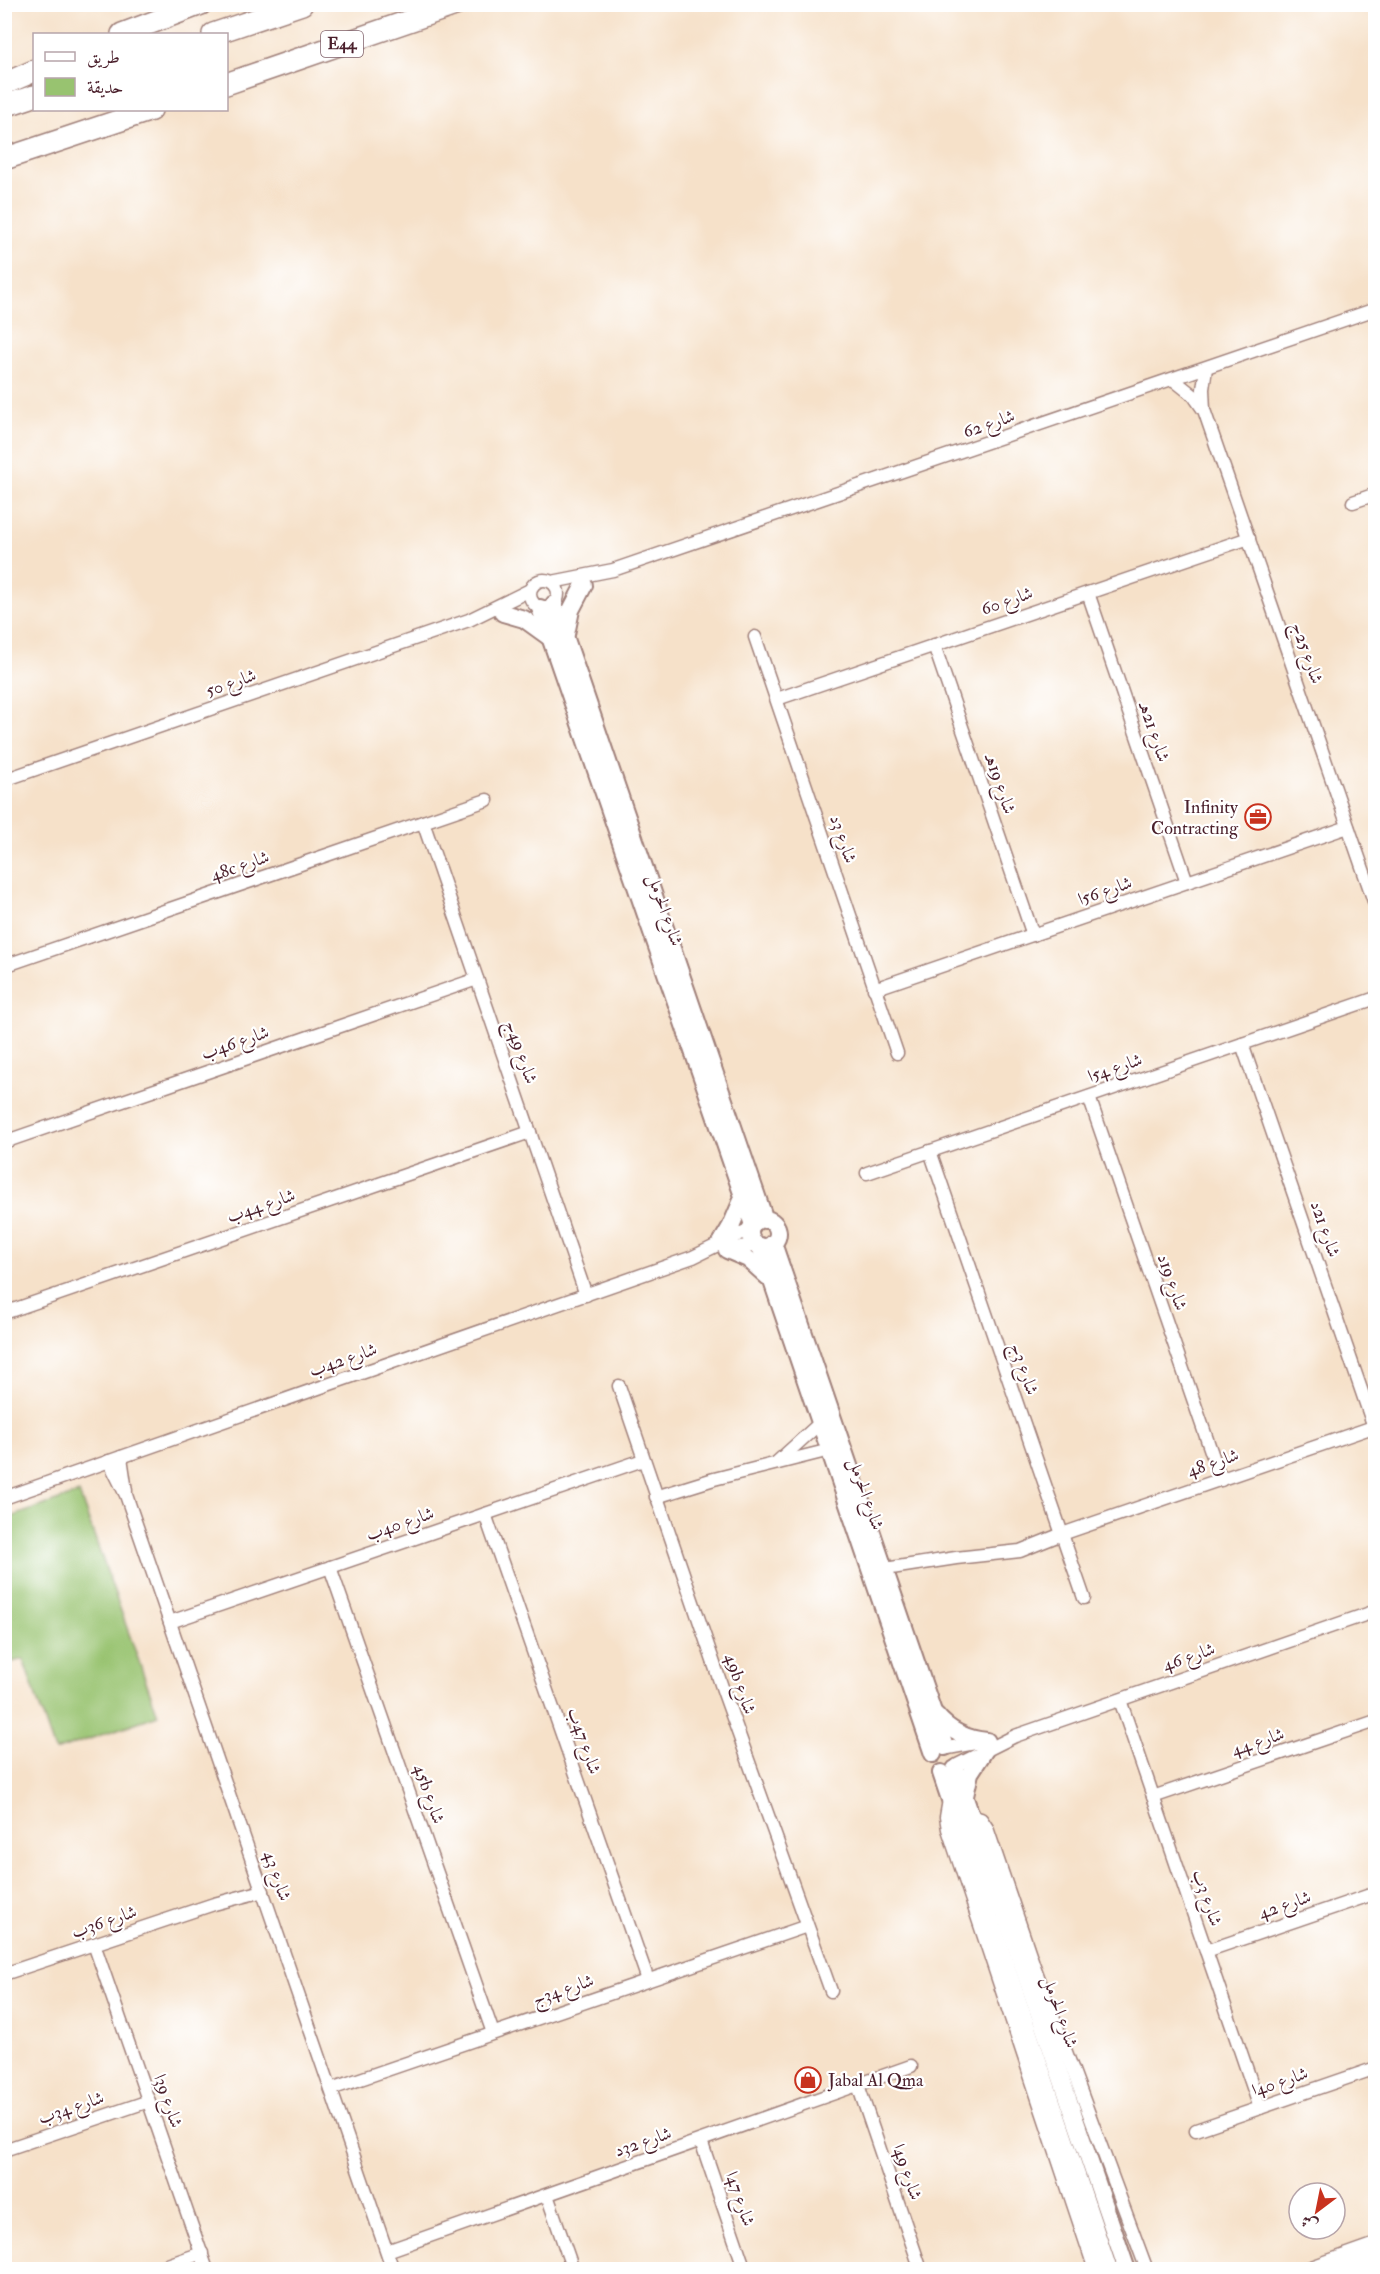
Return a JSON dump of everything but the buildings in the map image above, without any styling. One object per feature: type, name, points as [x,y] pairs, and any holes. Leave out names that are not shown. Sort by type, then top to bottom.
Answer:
[{"type":"highway","points":[[125,33],[201,4]]},
{"type":"highway","points":[[216,33],[302,4]]},
{"type":"highway","name":"E44","points":[[228,83],[458,4]]},
{"type":"highway","points":[[4,84],[33,71]]},
{"type":"highway","points":[[4,106],[33,96]]},
{"type":"highway","points":[[4,159],[148,111]]},
{"type":"street","name":"شارع 62","points":[[552,582],[613,570],[1376,309]]},
{"type":"street","name":"شارع 25ج","points":[[1204,410],[1203,389],[1206,368]]},
{"type":"street","name":"شارع 25ج","points":[[1174,380],[1194,396],[1204,410],[1376,907]]},
{"type":"street","points":[[1353,501],[1376,494]]},
{"type":"street","name":"شارع 60","points":[[777,699],[1249,538]]},
{"type":"street","name":"شارع 62","points":[[546,604],[613,570]]},
{"type":"street","points":[[541,580],[552,582],[557,588],[546,604],[531,600],[530,590],[534,584],[541,580]]},
{"type":"street","points":[[503,613],[524,619],[558,638],[584,585]]},
{"type":"street","name":"شارع 50","points":[[4,780],[468,620],[530,590]]},
{"type":"street","name":"شارع 21هـ","points":[[1088,593],[1187,882]]},
{"type":"street","name":"شارع 50","points":[[468,620],[546,604]]},
{"type":"street","name":"شارع الحرمل","points":[[546,604],[759,1235],[885,1569],[933,1711],[942,1749]]},
{"type":"street","name":"شارع 3د","points":[[755,637],[897,1053]]},
{"type":"street","name":"شارع الحرمل","points":[[558,638],[743,1198],[759,1235],[772,1282],[820,1423],[942,1749]]},
{"type":"street","name":"شارع 19هـ","points":[[934,645],[1033,935]]},
{"type":"street","name":"48c شارع","points":[[4,966],[487,800]]},
{"type":"street","name":"شارع 49ج","points":[[423,822],[586,1294]]},
{"type":"street","name":"شارع 56ا","points":[[874,989],[1348,827]]},
{"type":"street","name":"شارع 46ب","points":[[4,1142],[477,978]]},
{"type":"street","name":"شارع 54ا","points":[[867,1173],[1376,998]]},
{"type":"street","name":"شارع 21د","points":[[1242,1044],[1375,1427]]},
{"type":"street","name":"شارع 19د","points":[[1089,1097],[1221,1480]]},
{"type":"street","name":"شارع 44ب","points":[[4,1313],[530,1132]]},
{"type":"street","name":"شارع 3ج","points":[[930,1151],[1084,1598]]},
{"type":"street","points":[[743,1198],[724,1247],[757,1266],[772,1282]]},
{"type":"street","name":"شارع 42ب","points":[[4,1498],[759,1235]]},
{"type":"street","name":"49b شارع","points":[[619,1386],[643,1460],[831,1991]]},
{"type":"street","points":[[772,1466],[820,1423]]},
{"type":"street","name":"شارع 48","points":[[885,1569],[1020,1551],[1062,1534],[1375,1427]]},
{"type":"street","points":[[656,1497],[714,1479],[830,1450]]},
{"type":"street","name":"شارع 43","points":[[121,1457],[126,1495]]},
{"type":"street","name":"شارع 40ب","points":[[170,1622],[643,1460]]},
{"type":"street","name":"شارع 43","points":[[108,1461],[126,1495],[393,2270]]},
{"type":"street","name":"شارع 47ب","points":[[485,1514],[648,1980]]},
{"type":"street","name":"45b شارع","points":[[330,1567],[493,2033]]},
{"type":"street","name":"شارع 46","points":[[951,1769],[986,1746],[1376,1611]]},
{"type":"street","name":"شارع 3ب","points":[[1120,1700],[1260,2108]]},
{"type":"street","points":[[933,1711],[945,1725],[960,1735],[986,1746],[970,1773],[962,1805]]},
{"type":"street","name":"شارع 44","points":[[1153,1797],[1376,1721]]},
{"type":"street","name":"شارع 46","points":[[942,1749],[986,1746]]},
{"type":"street","points":[[942,1749],[956,1753],[951,1769],[935,1770],[932,1764],[942,1749]]},
{"type":"street","name":"شارع الحرمل","points":[[951,1769],[1109,2270]]},
{"type":"street","points":[[962,1805],[981,1819],[987,1828],[1147,2270]]},
{"type":"street","points":[[962,1805],[946,1810],[948,1829],[1095,2270]]},
{"type":"street","name":"شارع الحرمل","points":[[962,1805],[1063,2080],[1127,2270]]},
{"type":"street","name":"شارع 36ب","points":[[4,1974],[214,1904],[228,1895],[261,1888]]},
{"type":"street","name":"شارع 42","points":[[1206,1951],[1376,1893]]},
{"type":"street","name":"شارع 34ج","points":[[331,2089],[807,1926]]},
{"type":"street","name":"شارع 39ا","points":[[94,1944],[207,2270]]},
{"type":"street","points":[[1063,2080],[1069,2058]]},
{"type":"street","name":"شارع 32د","points":[[387,2251],[911,2066]]},
{"type":"street","name":"شارع 40ا","points":[[1196,2130],[1376,2068]]},
{"type":"street","name":"شارع 49ا","points":[[858,2085],[921,2270]]},
{"type":"street","name":"شارع 34ب","points":[[4,2150],[149,2101]]},
{"type":"street","name":"شارع 47ا","points":[[701,2141],[745,2270]]},
{"type":"street","points":[[547,2195],[573,2270]]},
{"type":"street","points":[[1303,2270],[1376,2244]]},
{"type":"street","points":[[153,2270],[202,2253]]},
{"type":"street","points":[[1341,2270],[1376,2257]]},
{"type":"green space","points":[[79,1493],[158,1715],[55,1751],[23,1659],[5,1664],[5,1519]]},
{"type":"place","name":"Infinity Contracting","points":[[1258,817]]},
{"type":"place","name":"Jabal Al Qma","points":[[808,2080]]}]
